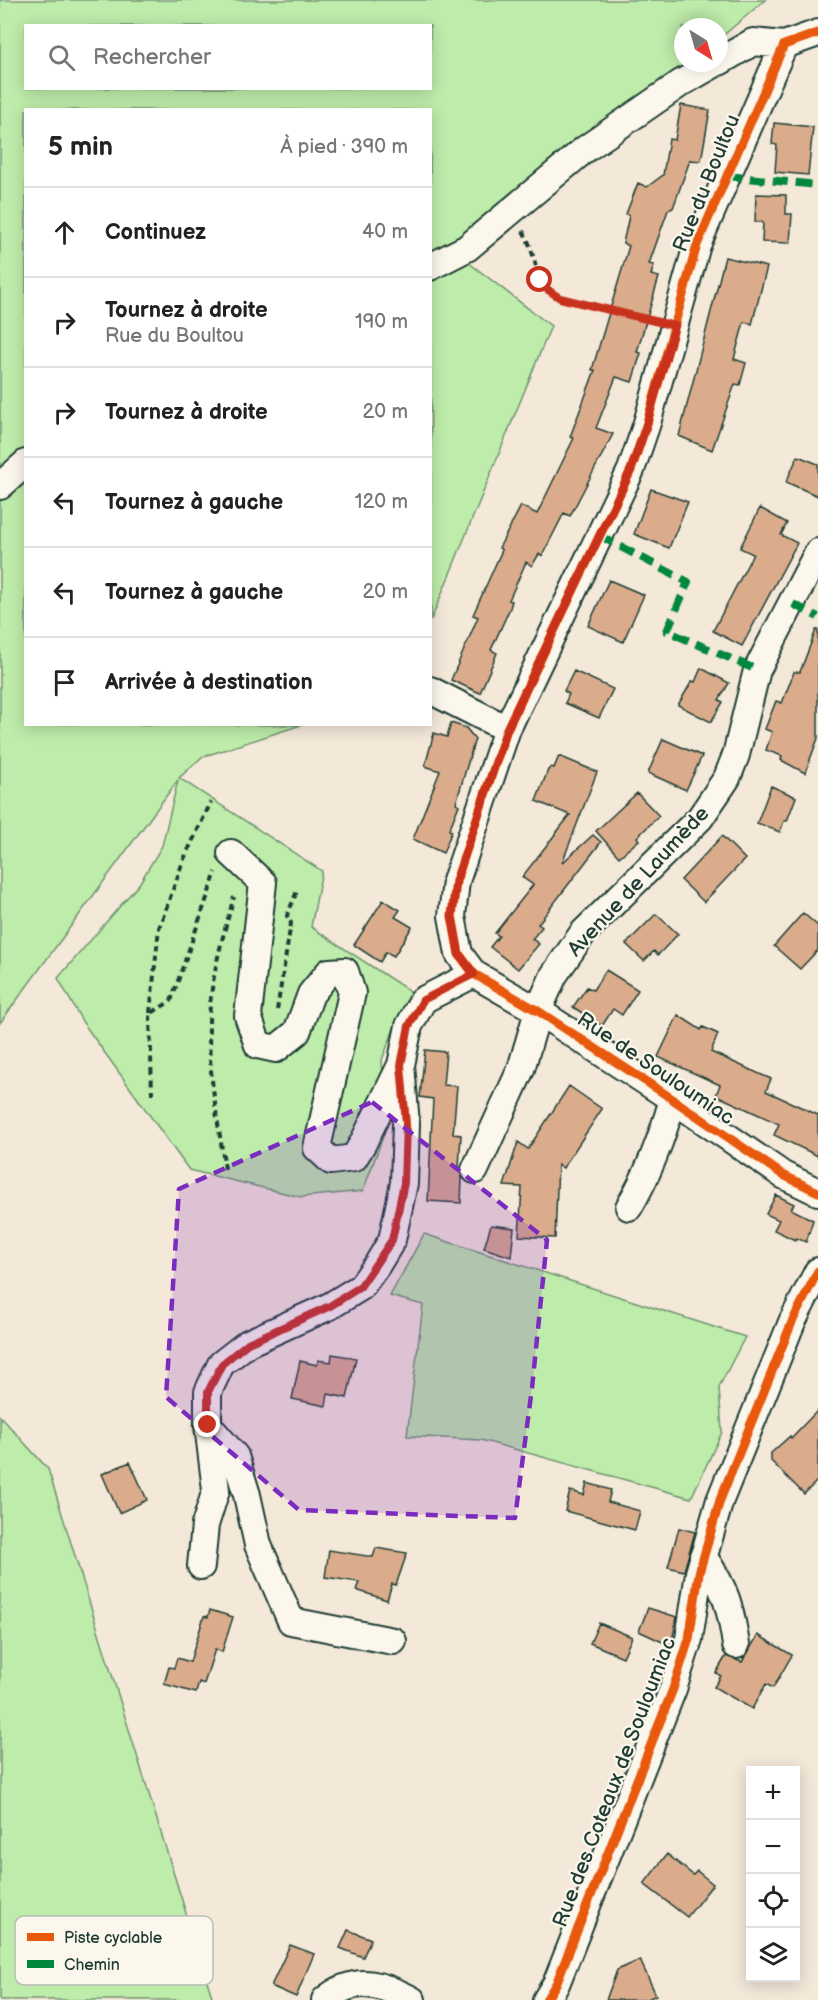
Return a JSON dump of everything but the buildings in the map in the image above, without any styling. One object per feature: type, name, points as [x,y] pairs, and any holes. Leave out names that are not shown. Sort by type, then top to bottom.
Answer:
[{"type":"street","points":[[728,56],[753,42],[784,45],[818,33]]},
{"type":"street","name":"Rue du Boultou","points":[[474,974],[459,954],[452,916],[456,881],[507,729],[631,470],[647,423],[697,245],[784,45]]},
{"type":"street","points":[[432,266],[467,248],[584,150],[701,72]]},
{"type":"street","points":[[0,486],[24,465]]},
{"type":"street","name":"Avenue de Laumède","points":[[475,1170],[521,1069],[538,1011],[554,975],[583,933],[700,818],[727,778],[736,755],[757,670],[818,552]]},
{"type":"street","points":[[432,691],[507,729]]},
{"type":"street","points":[[238,859],[263,883],[248,1016],[258,1046],[276,1049],[297,1032],[311,994],[329,972],[345,970],[352,993],[317,1148],[331,1161],[354,1158],[363,1143],[401,1065],[409,1026],[423,1000],[474,974]]},
{"type":"street","name":"Rue de Souloumiac","points":[[474,974],[538,1011],[783,1174],[818,1191]]},
{"type":"street","points":[[201,1566],[205,1525],[216,1490],[208,1425],[208,1392],[222,1364],[248,1343],[330,1306],[360,1287],[392,1240],[404,1183],[406,1124],[401,1065]]},
{"type":"street","points":[[629,1207],[645,1180],[661,1140],[673,1100]]},
{"type":"street","name":"Rue des Coteaux de Souloumiac","points":[[546,2000],[556,1984],[673,1689],[689,1639],[703,1556],[720,1500],[792,1322],[818,1270]]},
{"type":"street","points":[[208,1425],[235,1456],[247,1495],[258,1545],[291,1620],[393,1641]]},
{"type":"street","points":[[703,1556],[720,1580],[731,1610],[736,1645]]},
{"type":"street","points":[[325,2000],[336,1991],[361,1983],[391,1988],[412,2000]]},
{"type":"path","points":[[506,216],[520,224],[529,240],[540,280],[548,290],[560,298],[675,326]]},
{"type":"path","points":[[152,1095],[150,1014],[159,928],[184,859],[211,802]]},
{"type":"path","points":[[150,1014],[171,1000],[217,869],[238,859]]},
{"type":"path","points":[[225,1169],[213,1086],[209,1023],[217,956],[238,859]]},
{"type":"path","points":[[276,1011],[291,923],[287,916],[297,891]]},
{"type":"highlighted area","points":[[372,1102],[547,1240],[532,1388],[515,1518],[299,1510],[166,1397],[179,1189]]},
{"type":"green space","points":[[0,0],[765,0],[728,31],[728,18],[674,18],[674,72],[681,72],[464,259],[551,326],[432,618],[432,108],[24,108],[24,726],[298,726],[202,757],[179,778],[322,871],[311,927],[414,994],[400,1013],[382,1060],[386,1119],[384,1134],[363,1191],[301,1197],[189,1170],[82,1021],[58,978],[139,884],[162,846],[178,780],[0,1023]]},
{"type":"green space","points":[[424,1234],[745,1337],[719,1387],[722,1432],[691,1498],[481,1440],[407,1436],[423,1305],[390,1296]]},
{"type":"green space","points":[[0,1416],[48,1469],[187,1916],[15,1916],[15,1985],[208,1985],[213,2000],[0,2000]]},
{"type":"marked path","points":[[727,176],[818,185]]},
{"type":"marked path","points":[[600,536],[688,582],[667,631],[757,670]]},
{"type":"marked path","points":[[793,604],[818,617]]},
{"type":"cycle path","points":[[818,33],[784,45],[697,245],[647,423],[631,470],[507,729],[456,881],[452,916],[459,954],[474,974],[538,1011],[783,1175],[818,1192]]},
{"type":"cycle path","points":[[546,2000],[556,1984],[673,1689],[689,1639],[699,1573],[720,1500],[792,1322],[818,1271]]},
{"type":"route","points":[[208,1425],[208,1392],[222,1364],[248,1343],[330,1306],[360,1287],[392,1240],[404,1183],[406,1124],[401,1065],[409,1026],[423,1000],[474,974],[459,954],[452,916],[456,881],[507,729],[631,470],[647,423],[675,326],[560,298],[548,290],[540,280]]}]
